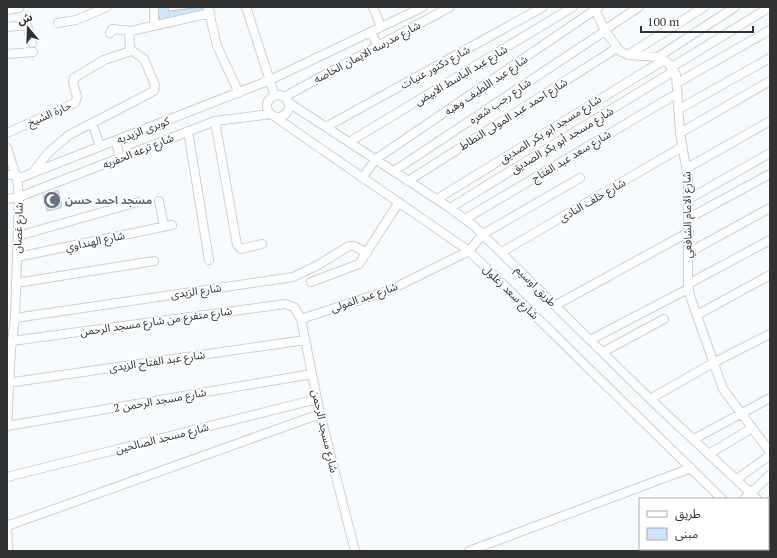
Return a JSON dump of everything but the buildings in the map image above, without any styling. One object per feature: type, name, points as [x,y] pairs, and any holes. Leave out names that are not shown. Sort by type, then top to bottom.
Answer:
[{"type":"street","points":[[58,23],[76,20],[107,7]]},
{"type":"street","points":[[154,7],[154,26]]},
{"type":"street","points":[[246,7],[275,96]]},
{"type":"street","points":[[373,7],[381,27]]},
{"type":"street","name":"شارع مدرسه الايمان الخاصه","points":[[270,80],[423,7]]},
{"type":"street","name":"شارع مدرسه الايمان الخاصه","points":[[287,100],[378,46],[450,7]]},
{"type":"street","name":"شارع دكتور عنيات","points":[[326,127],[543,7]]},
{"type":"street","name":"شارع عبد الباسط الابيض","points":[[349,142],[573,7]]},
{"type":"street","name":"شارع رجب شعره","points":[[394,172],[639,7]]},
{"type":"street","points":[[628,55],[704,7]]},
{"type":"street","name":"شارع مسجد ابو بكر الصديق","points":[[437,199],[661,58],[735,7]]},
{"type":"street","name":"شارع مسجد أبو بكر الصديق","points":[[450,208],[770,7]]},
{"type":"street","points":[[7,10],[19,8]]},
{"type":"street","points":[[597,8],[605,31],[617,48],[628,55],[661,58],[673,69]]},
{"type":"street","name":"شارع عبد اللطيف وهبه","points":[[362,178],[376,159],[597,8]]},
{"type":"street","points":[[110,32],[112,29],[130,31],[154,26],[209,10],[217,46],[239,93]]},
{"type":"street","points":[[7,27],[27,26],[32,43]]},
{"type":"street","points":[[677,83],[770,30]]},
{"type":"street","points":[[33,172],[58,143],[80,128],[154,91],[155,85],[144,59],[131,51],[130,31]]},
{"type":"street","points":[[371,32],[378,46]]},
{"type":"street","name":"شارع احمد عبد المولى النطاط","points":[[408,181],[617,48]]},
{"type":"street","name":"حارة الشيخ","points":[[7,133],[75,103],[77,98],[72,83],[74,78],[104,60],[131,51]]},
{"type":"street","points":[[7,54],[33,52]]},
{"type":"street","points":[[678,109],[770,58]]},
{"type":"street","name":"شارع الامام الشافعي","points":[[673,69],[677,83],[680,133],[687,168],[689,199],[688,287],[723,389],[770,452]]},
{"type":"street","name":"كوبرى الزيديه","points":[[16,177],[115,141],[270,80]]},
{"type":"street","points":[[680,133],[770,81]]},
{"type":"street","name":"شارع سعد عبد الفتاح","points":[[465,219],[678,93]]},
{"type":"street","points":[[275,96],[287,100],[287,114],[282,117],[273,116],[267,105],[270,99],[275,96]]},
{"type":"street","name":"طريق اوسيم","points":[[287,100],[437,199],[483,234],[650,399],[737,479],[747,497]]},
{"type":"street","name":"شارع ترعه الحفريه","points":[[7,199],[19,197],[215,120],[273,116]]},
{"type":"street","name":"شارع سعد زغلول","points":[[273,116],[469,251],[721,498]]},
{"type":"street","points":[[215,120],[237,245],[240,249],[262,244]]},
{"type":"street","points":[[687,168],[770,121]]},
{"type":"street","points":[[92,122],[100,146]]},
{"type":"street","points":[[188,131],[209,260]]},
{"type":"street","points":[[115,141],[121,158]]},
{"type":"street","name":"شارع خلف النادى","points":[[502,252],[682,147]]},
{"type":"street","name":"شارع غصان","points":[[7,148],[16,177],[19,197],[16,294],[10,346],[7,427]]},
{"type":"street","points":[[689,199],[770,153]]},
{"type":"street","points":[[689,218],[770,174]]},
{"type":"street","points":[[7,175],[16,177]]},
{"type":"street","points":[[469,251],[483,234],[580,178]]},
{"type":"street","points":[[159,201],[164,226]]},
{"type":"street","points":[[18,236],[138,202]]},
{"type":"street","points":[[311,282],[355,267],[362,261],[399,202]]},
{"type":"street","points":[[688,253],[770,208]]},
{"type":"street","name":"شارع الهنداوي","points":[[17,256],[172,225]]},
{"type":"street","points":[[556,305],[689,232]]},
{"type":"street","points":[[590,340],[688,287],[770,240]]},
{"type":"street","name":"شارع الزيدى","points":[[12,322],[293,277],[318,265],[349,246],[354,246],[367,253]]},
{"type":"street","name":"شارع عبد المولى","points":[[299,315],[390,290],[469,251]]},
{"type":"street","points":[[7,278],[16,280],[154,262]]},
{"type":"street","points":[[697,315],[770,275]]},
{"type":"street","points":[[7,297],[16,294]]},
{"type":"street","name":"شارع متفرع من شارع مسجد الرحمن","points":[[10,346],[285,304],[294,307],[299,315]]},
{"type":"street","name":"شارع مسجد الرحمن","points":[[299,315],[320,414],[355,551]]},
{"type":"street","points":[[602,352],[664,319]]},
{"type":"street","points":[[650,399],[713,363],[770,334]]},
{"type":"street","name":"شارع عبد الفتاح الزيدى","points":[[8,382],[305,340]]},
{"type":"street","name":"شارع مسجد الرحمن 2","points":[[7,427],[312,374]]},
{"type":"street","points":[[694,439],[770,398]]},
{"type":"street","name":"شارع مسجد الصالحين","points":[[7,477],[317,399]]},
{"type":"street","points":[[8,551],[7,525],[320,414]]},
{"type":"street","points":[[709,454],[752,428]]},
{"type":"street","points":[[737,479],[770,455]]},
{"type":"street","points":[[469,551],[691,468]]},
{"type":"street","points":[[747,497],[770,475]]},
{"type":"place","name":"مسجد احمد حسن","points":[[52,200]]}]
